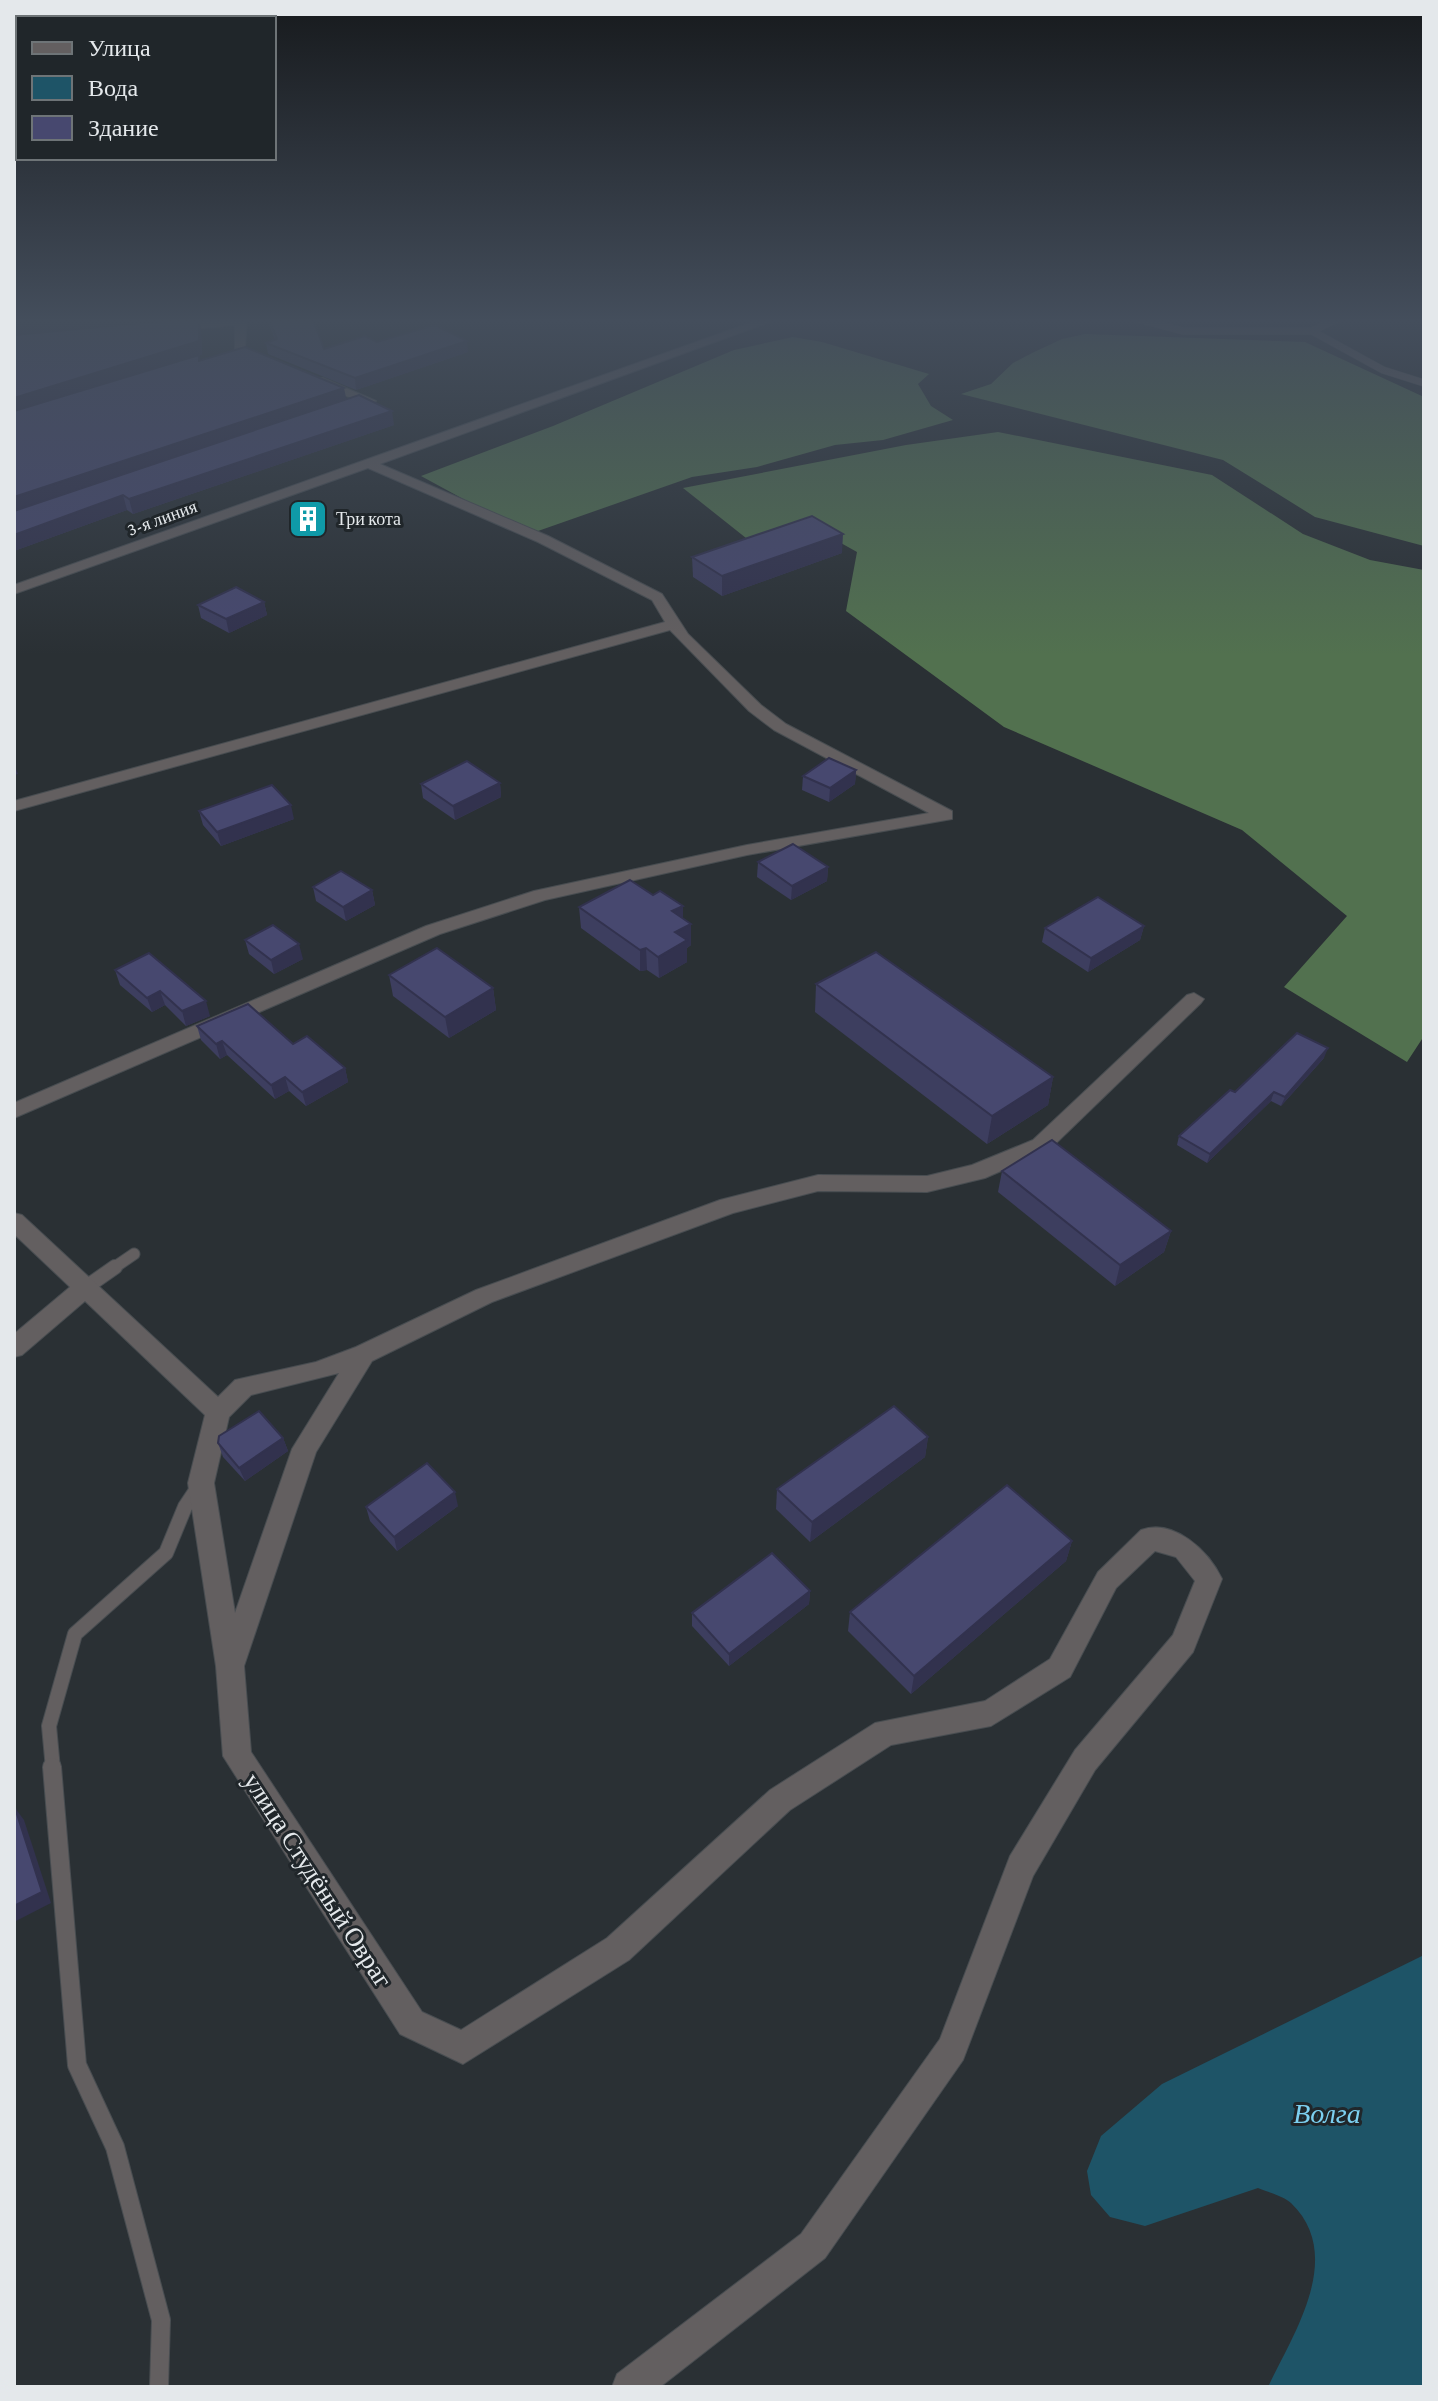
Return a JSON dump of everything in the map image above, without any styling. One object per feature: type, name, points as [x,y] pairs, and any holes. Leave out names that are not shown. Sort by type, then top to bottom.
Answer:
[{"type":"street","name":"3-я линия","points":[[14,590],[461,431]]},
{"type":"street","points":[[14,1111],[433,930],[527,899],[747,850],[946,815],[780,727],[755,708],[682,637],[657,597],[543,539],[369,464]]},
{"type":"street","points":[[14,806],[674,624]]},
{"type":"street","points":[[14,1221],[218,1412],[244,1387],[318,1371],[364,1354],[484,1296],[728,1206],[818,1183],[927,1184],[977,1172],[1041,1145],[1194,999]]},
{"type":"street","points":[[14,1348],[85,1288]]},
{"type":"street","points":[[230,1666],[305,1449],[364,1354]]},
{"type":"street","name":"улица Студёный Овраг","points":[[218,1412],[201,1483],[230,1666],[237,1756],[411,2023],[463,2048],[618,1949],[780,1800],[885,1733],[991,1713],[1060,1668],[1107,1580],[1150,1538],[1185,1548],[1209,1579],[1183,1643],[1085,1760],[1021,1867],[952,2049],[813,2246],[630,2387]]},
{"type":"lane","points":[[85,1288],[134,1254]]},
{"type":"lane","points":[[159,2387],[161,2320],[115,2147],[77,2065],[49,1726],[75,1634],[135,1584],[166,1553],[185,1507],[201,1483]]},
{"type":"green space","points":[[540,431],[914,431],[883,440],[835,445],[757,467],[692,477],[538,531],[489,513],[421,476]]},
{"type":"green space","points":[[1108,431],[1424,431],[1424,546],[1315,517],[1223,460]]},
{"type":"green space","points":[[998,432],[1212,475],[1303,534],[1370,560],[1424,570],[1424,1036],[1407,1062],[1284,987],[1347,916],[1242,830],[1004,727],[846,611],[857,552],[814,528],[746,538],[683,488],[906,445]]},
{"type":"water","name":"Волга","points":[[1424,1955],[1424,2387],[1268,2387],[1301,2319],[1310,2295],[1314,2271],[1314,2247],[1307,2224],[1291,2203],[1258,2188],[1145,2226],[1110,2217],[1091,2195],[1087,2171],[1101,2136],[1162,2084]]},
{"type":"building","points":[[14,431],[214,431],[14,497]]},
{"type":"building","points":[[252,431],[332,431],[129,499],[123,495],[14,535],[14,511]]},
{"type":"building","points":[[812,516],[843,534],[722,576],[692,557]]},
{"type":"building","points":[[236,587],[264,602],[226,619],[198,605]]},
{"type":"building","points":[[829,758],[856,770],[830,788],[803,776]]},
{"type":"building","points":[[467,761],[500,783],[453,806],[421,784]]},
{"type":"building","points":[[272,785],[291,805],[217,832],[199,811]]},
{"type":"building","points":[[793,844],[828,867],[792,886],[758,862]]},
{"type":"building","points":[[341,871],[372,890],[343,907],[313,887]]},
{"type":"building","points":[[630,880],[653,895],[660,891],[683,906],[672,911],[691,924],[675,932],[687,940],[658,957],[646,948],[640,950],[579,907]]},
{"type":"building","points":[[1098,897],[1144,926],[1091,958],[1045,928]]},
{"type":"building","points":[[273,925],[299,944],[271,960],[245,940]]},
{"type":"building","points":[[437,948],[493,988],[445,1017],[389,975]]},
{"type":"building","points":[[876,952],[1053,1077],[992,1116],[816,984]]},
{"type":"building","points":[[149,953],[206,1001],[182,1011],[160,991],[147,998],[115,970]]},
{"type":"building","points":[[248,1004],[293,1044],[307,1036],[345,1068],[302,1092],[285,1077],[271,1085],[222,1041],[216,1044],[197,1026]]},
{"type":"building","points":[[1297,1033],[1328,1048],[1285,1097],[1274,1092],[1210,1154],[1179,1136],[1230,1090],[1235,1092]]},
{"type":"building","points":[[1052,1140],[1171,1231],[1120,1265],[1002,1171]]},
{"type":"building","points":[[894,1406],[928,1437],[812,1522],[777,1489]]},
{"type":"building","points":[[259,1411],[283,1438],[239,1468],[218,1443],[219,1436]]},
{"type":"building","points":[[427,1463],[455,1492],[394,1537],[366,1507]]},
{"type":"building","points":[[1007,1485],[1072,1541],[914,1676],[850,1612]]},
{"type":"building","points":[[772,1553],[810,1591],[729,1654],[692,1613]]},
{"type":"building","points":[[14,1809],[42,1892],[14,1906]]},
{"type":"place","name":"Три кота","points":[[308,519]]}]
